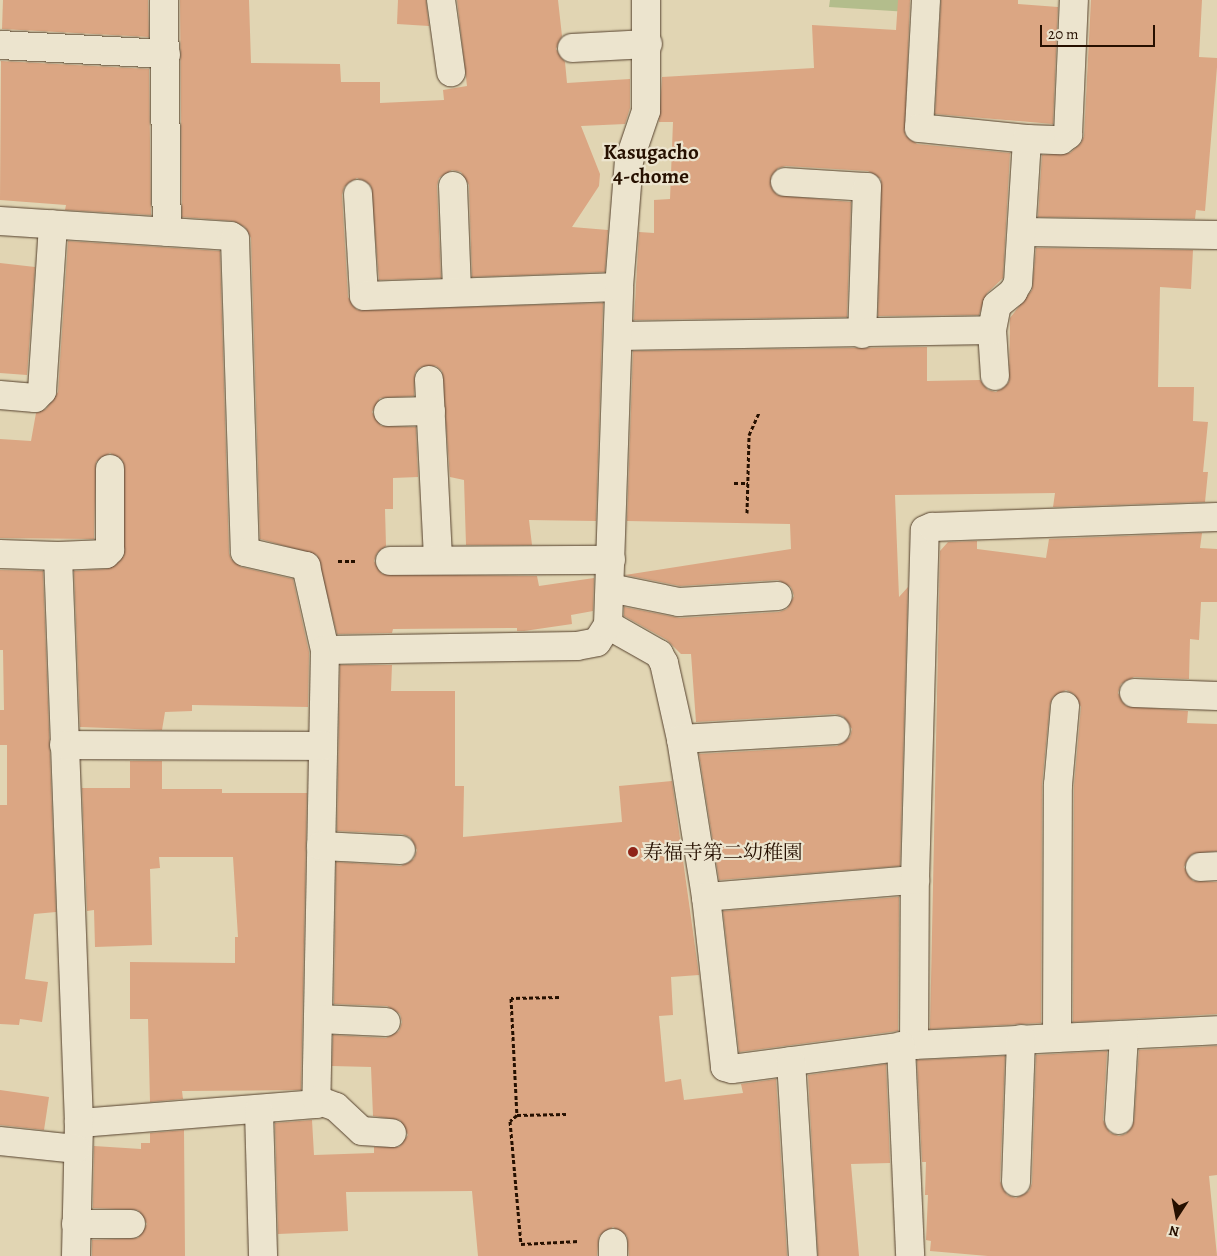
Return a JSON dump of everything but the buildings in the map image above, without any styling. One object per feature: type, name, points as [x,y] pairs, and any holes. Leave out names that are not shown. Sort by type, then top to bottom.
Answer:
[{"type":"street","points":[[164,0],[167,232]]},
{"type":"street","points":[[441,0],[451,72]]},
{"type":"street","points":[[325,650],[577,646],[597,642],[608,625],[620,287],[629,161],[646,111],[648,44],[646,0]]},
{"type":"street","points":[[926,0],[919,128],[1027,139],[1061,140],[1068,135],[1074,0]]},
{"type":"street","points":[[572,48],[648,44]]},
{"type":"street","points":[[0,45],[166,54]]},
{"type":"street","points":[[995,376],[992,330],[997,305],[1013,292],[1018,283],[1024,232],[1027,139]]},
{"type":"street","points":[[785,182],[867,186],[862,334]]},
{"type":"street","points":[[453,186],[457,292]]},
{"type":"street","points":[[358,194],[364,296],[620,287]]},
{"type":"street","points":[[0,221],[231,236],[235,239],[245,552],[306,566],[325,650],[317,1100],[312,1107],[259,1111],[78,1136],[0,1141]]},
{"type":"street","points":[[0,395],[35,398],[42,391],[53,224]]},
{"type":"street","points":[[1024,232],[1217,235]]},
{"type":"street","points":[[618,336],[862,334],[992,330]]},
{"type":"street","points":[[429,380],[438,559]]},
{"type":"street","points":[[388,412],[431,411]]},
{"type":"street","points":[[0,554],[58,556],[110,550],[110,469]]},
{"type":"street","points":[[910,1256],[908,1046],[916,880],[926,530],[932,526],[1217,517]]},
{"type":"street","points":[[58,556],[78,1136],[76,1256]]},
{"type":"street","points":[[390,561],[438,559],[611,560]]},
{"type":"street","points":[[610,588],[679,602],[778,596]]},
{"type":"street","points":[[608,625],[663,658],[681,738],[706,897],[725,1067],[732,1069],[908,1046],[1217,1030]]},
{"type":"street","points":[[1134,692],[1217,696]]},
{"type":"street","points":[[1057,1038],[1058,785],[1065,706]]},
{"type":"street","points":[[681,738],[836,730]]},
{"type":"street","points":[[64,745],[323,746]]},
{"type":"street","points":[[322,846],[401,850]]},
{"type":"street","points":[[706,897],[916,880]]},
{"type":"street","points":[[318,1019],[386,1022]]},
{"type":"street","points":[[1119,1120],[1124,1035]]},
{"type":"street","points":[[1016,1182],[1021,1039]]},
{"type":"street","points":[[791,1061],[803,1256]]},
{"type":"street","points":[[317,1100],[336,1107],[362,1131],[392,1133]]},
{"type":"street","points":[[259,1111],[263,1256]]},
{"type":"street","points":[[76,1224],[131,1224]]},
{"type":"path","points":[[747,513],[749,435],[760,413]]},
{"type":"path","points":[[734,483],[748,483]]},
{"type":"path","points":[[516,1115],[511,998],[559,997]]},
{"type":"path","points":[[566,1114],[516,1115],[510,1121],[521,1244],[612,1239],[613,1250]]},
{"type":"green space","points":[[830,0],[909,0],[909,12],[829,7]]},
{"type":"place","name":"寿福寺第二幼稚園","points":[[633,852]]},
{"type":"district","name":"Kasugacho 4-chome","points":[[651,164]]}]
